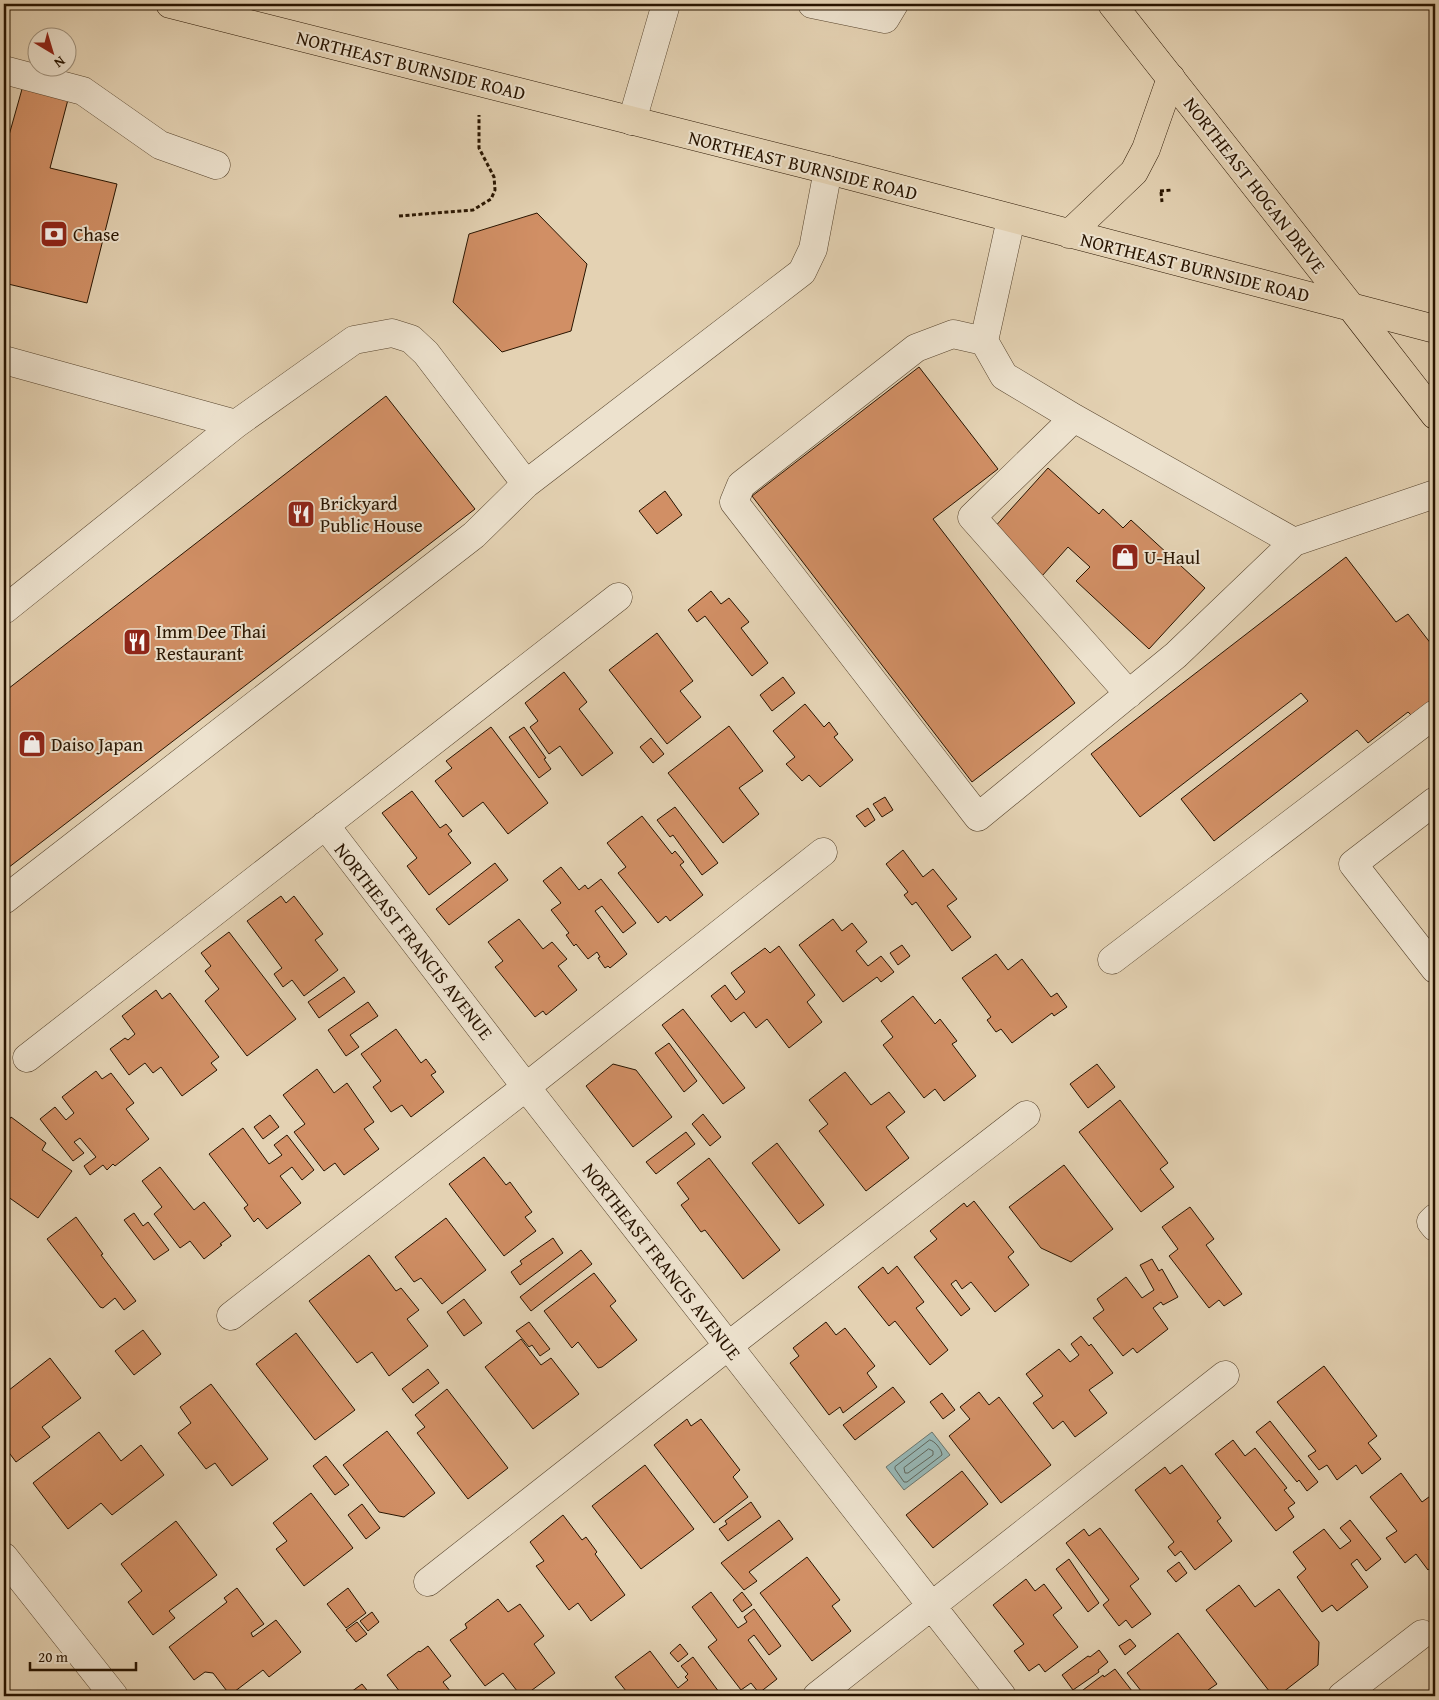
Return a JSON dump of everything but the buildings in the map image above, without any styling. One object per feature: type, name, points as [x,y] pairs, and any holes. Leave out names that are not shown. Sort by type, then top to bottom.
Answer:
[{"type":"main road","name":"NORTHEAST BURNSIDE ROAD","points":[[170,4],[828,170],[1435,329]]},
{"type":"main road","name":"NORTHEAST HOGAN DRIVE","points":[[1112,4],[1435,415]]},
{"type":"main road","points":[[1069,234],[1134,172],[1146,149],[1171,78]]},
{"type":"street","points":[[632,121],[666,4]]},
{"type":"street","points":[[812,4],[885,19],[894,4]]},
{"type":"street","points":[[4,70],[83,91],[160,145],[216,165]]},
{"type":"street","points":[[4,900],[474,535],[526,484],[802,272],[813,249],[828,170]]},
{"type":"street","points":[[1011,218],[984,341],[1004,376],[1074,418],[1294,542]]},
{"type":"street","points":[[4,610],[236,424],[354,340],[392,333],[411,339],[426,353],[526,484]]},
{"type":"street","points":[[984,341],[953,334],[916,348],[741,485],[734,502],[978,818],[1176,655],[1294,542],[1435,494]]},
{"type":"street","points":[[4,360],[236,424]]},
{"type":"street","points":[[1074,418],[972,517],[1129,694]]},
{"type":"street","points":[[27,1058],[618,597]]},
{"type":"street","points":[[1112,960],[1435,714]]},
{"type":"street","points":[[1435,802],[1353,864],[1435,969]]},
{"type":"street","name":"NORTHEAST FRANCIS AVENUE","points":[[325,825],[526,1087],[1002,1696]]},
{"type":"street","points":[[231,1316],[526,1087],[823,852]]},
{"type":"street","points":[[428,1582],[1026,1115]]},
{"type":"street","points":[[1435,1218],[1431,1222],[1435,1228]]},
{"type":"street","points":[[817,1696],[1225,1375]]},
{"type":"street","points":[[4,1557],[114,1696]]},
{"type":"street","points":[[1342,1696],[1422,1634]]},
{"type":"path","points":[[399,216],[473,210],[491,199],[495,190],[494,177],[479,148],[479,82]]},
{"type":"path","points":[[1162,202],[1161,192],[1172,190]]},
{"type":"water","points":[[932,1432],[950,1455],[904,1490],[886,1467]]},
{"type":"place","name":"Chase","points":[[54,234]]},
{"type":"place","name":"Brickyard Public House","points":[[301,514]]},
{"type":"place","name":"U-Haul","points":[[1125,557]]},
{"type":"place","name":"Imm Dee Thai Restaurant","points":[[137,642]]},
{"type":"place","name":"Daiso Japan","points":[[32,744]]}]
